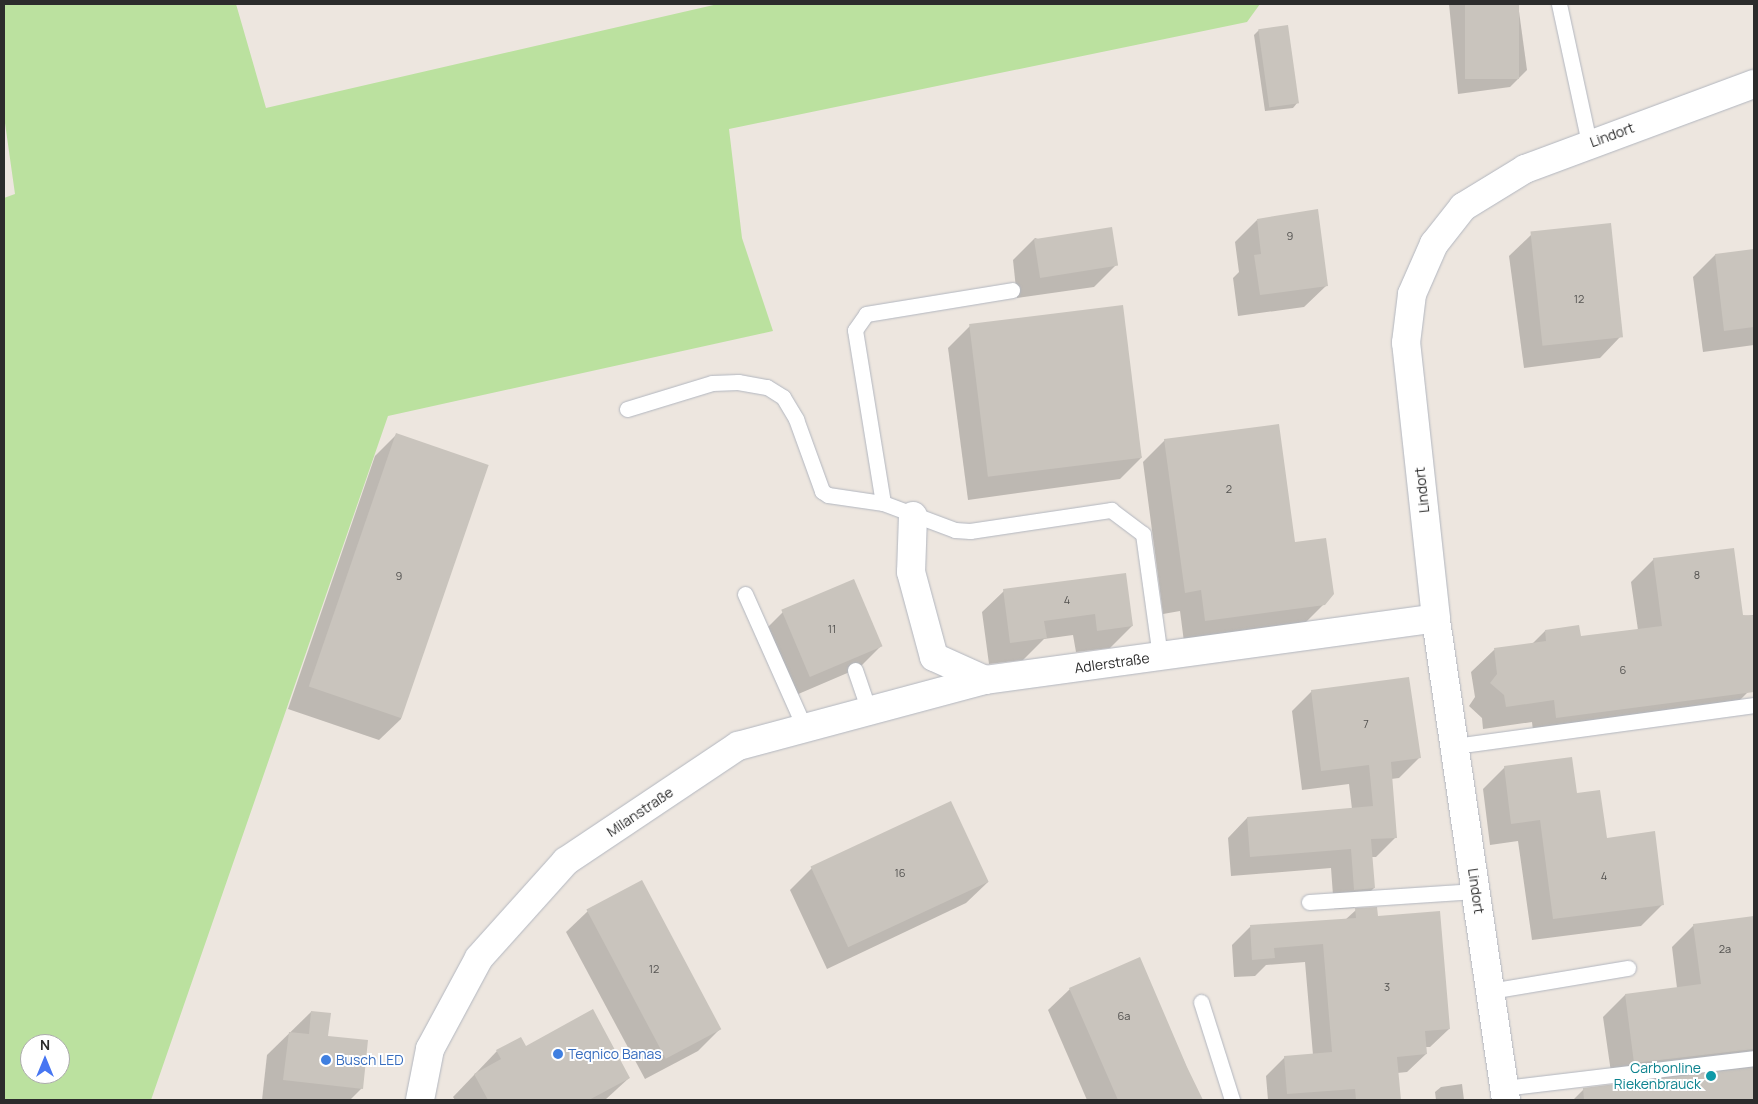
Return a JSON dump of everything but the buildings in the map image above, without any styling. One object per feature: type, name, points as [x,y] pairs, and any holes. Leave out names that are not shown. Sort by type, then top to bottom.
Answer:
[{"type":"street","name":"Lindort","points":[[1505,1094],[1436,618],[1406,343],[1412,294],[1434,244],[1463,207],[1525,169],[1589,143],[1754,84]]},
{"type":"street","points":[[914,516],[911,572],[934,657],[985,680]]},
{"type":"street","name":"Adlerstraße","points":[[985,680],[1436,618]]},
{"type":"street","name":"Milanstraße","points":[[420,1100],[430,1049],[479,958],[566,861],[738,746],[985,680]]},
{"type":"lane","points":[[1559,4],[1589,143]]},
{"type":"lane","points":[[883,503],[856,330],[866,314],[1012,290]]},
{"type":"lane","points":[[627,409],[712,383],[738,382],[767,387],[783,397],[796,419],[822,491],[828,495],[883,503],[955,530],[970,531],[1111,510],[1143,534],[1160,656]]},
{"type":"lane","points":[[745,594],[805,729]]},
{"type":"lane","points":[[856,670],[869,712]]},
{"type":"lane","points":[[1455,746],[1754,705]]},
{"type":"lane","points":[[1309,902],[1476,891]]},
{"type":"lane","points":[[1490,992],[1628,968]]},
{"type":"lane","points":[[1201,1002],[1232,1100]]},
{"type":"lane","points":[[1505,1094],[1754,1058]]},
{"type":"green space","points":[[4,4],[236,4],[266,108],[718,4],[1260,4],[1247,22],[729,129],[742,238],[773,331],[388,416],[151,1100],[4,1100],[4,198],[15,194],[4,116]]},
{"type":"place","name":"Teqnico Banas","points":[[558,1054]]},
{"type":"place","name":"Busch LED","points":[[326,1060]]},
{"type":"place","name":"Carbonline Riekenbrauck","points":[[1711,1076]]}]
